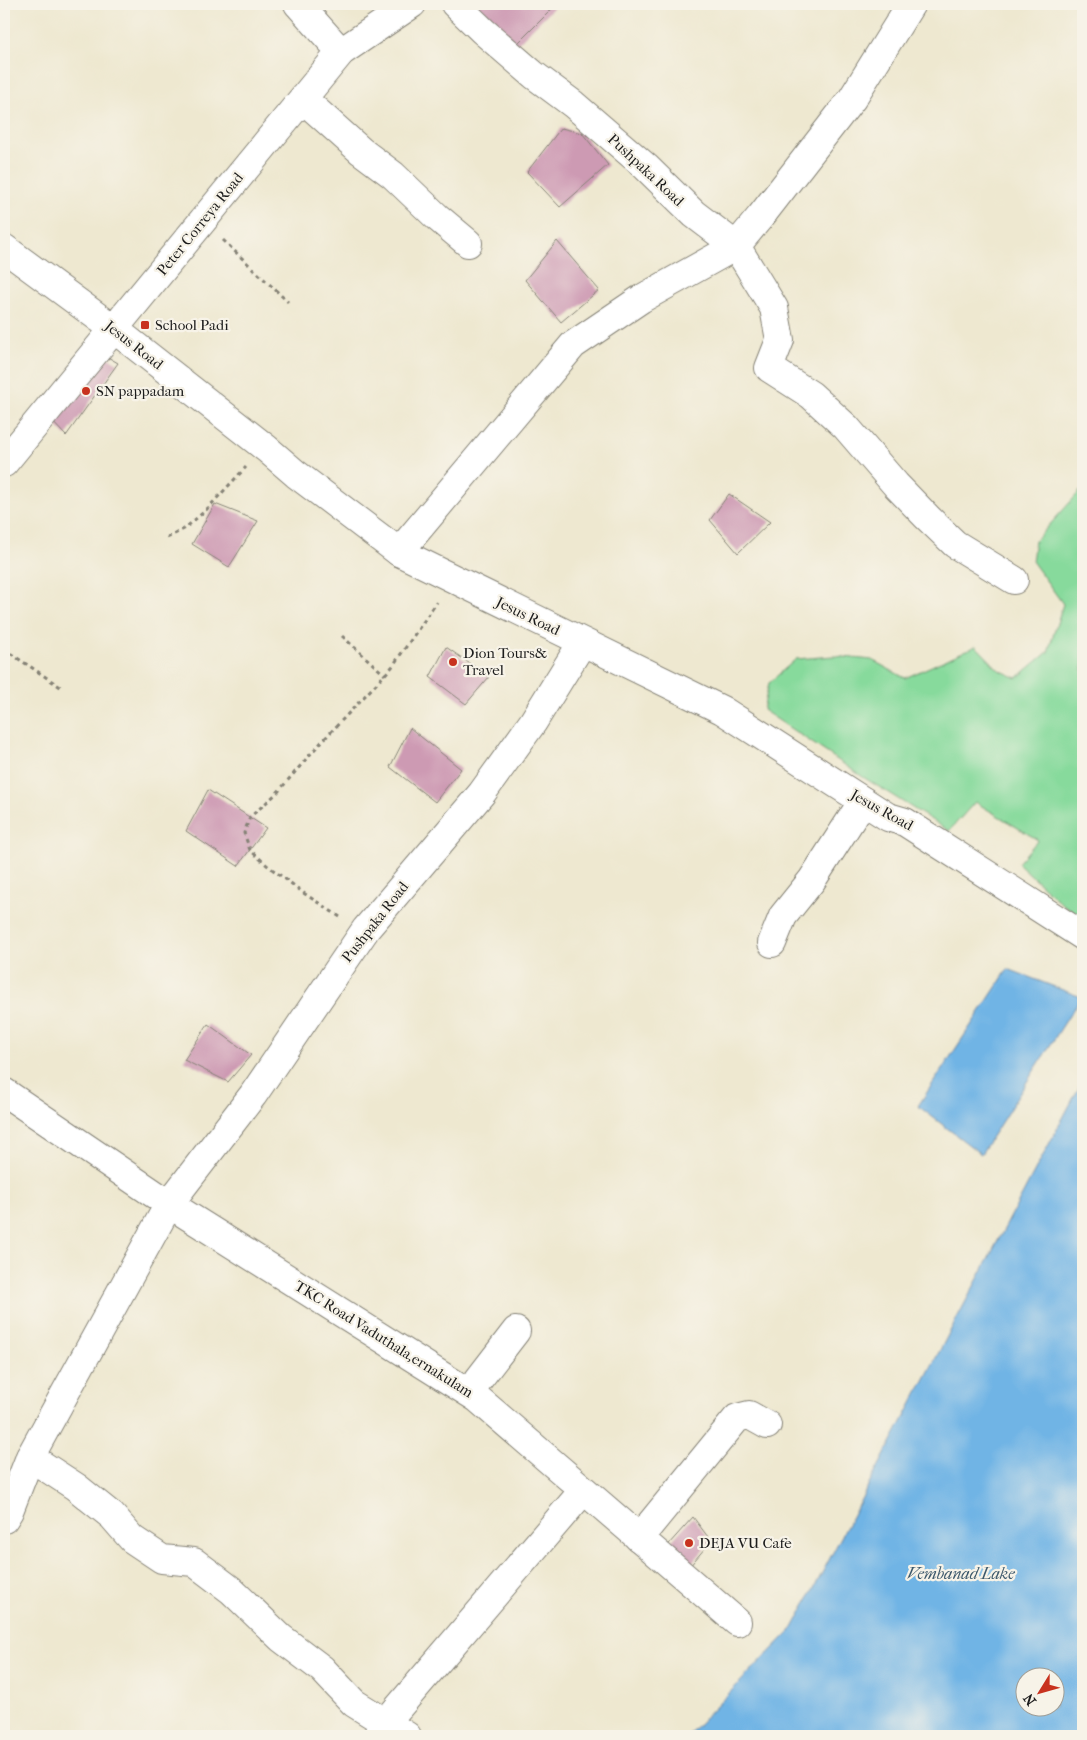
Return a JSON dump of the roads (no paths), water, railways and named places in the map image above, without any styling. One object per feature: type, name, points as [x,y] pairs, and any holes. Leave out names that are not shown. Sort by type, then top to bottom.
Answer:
[{"type":"street","points":[[298,4],[341,52]]},
{"type":"street","name":"Peter Correya Road","points":[[4,463],[341,52],[412,4]]},
{"type":"street","name":"Pushpaka Road","points":[[455,4],[483,31],[573,104],[646,167],[694,214],[736,246],[774,308],[780,340],[769,368],[812,395],[846,427],[896,484],[955,544],[1014,580]]},
{"type":"street","points":[[399,552],[573,345],[641,299],[736,246],[852,99],[911,4]]},
{"type":"street","points":[[303,99],[348,140],[393,175],[437,217],[468,243]]},
{"type":"street","name":"Jesus Road","points":[[4,248],[114,328],[296,474],[399,552],[722,710],[888,817],[905,822],[1083,936]]},
{"type":"street","name":"Pushpaka Road","points":[[30,1457],[169,1204],[253,1095],[363,934],[482,793],[533,722],[582,643]]},
{"type":"street","points":[[772,943],[783,916],[812,880],[863,801]]},
{"type":"street","name":"TKC Road Vaduthala,ernakulam","points":[[4,1092],[169,1204],[469,1392],[737,1622]]},
{"type":"street","points":[[469,1392],[516,1332]]},
{"type":"street","points":[[640,1538],[737,1418],[749,1414],[767,1424]]},
{"type":"street","points":[[4,1519],[30,1457],[76,1486],[112,1516],[132,1539],[162,1559],[194,1562],[231,1590],[281,1638],[322,1669],[354,1703],[390,1731],[583,1491]]},
{"type":"water","points":[[1008,969],[1081,997],[981,1154],[918,1106]]},
{"type":"water","name":"Vembanad Lake","points":[[1083,1080],[1083,1736],[687,1736],[793,1628]]},
{"type":"place","name":"School Padi","points":[[145,325]]},
{"type":"place","name":"SN pappadam","points":[[86,391]]},
{"type":"place","name":"Dion Tours& Travel","points":[[453,662]]},
{"type":"place","name":"DEJA VU Cafe","points":[[689,1543]]}]
